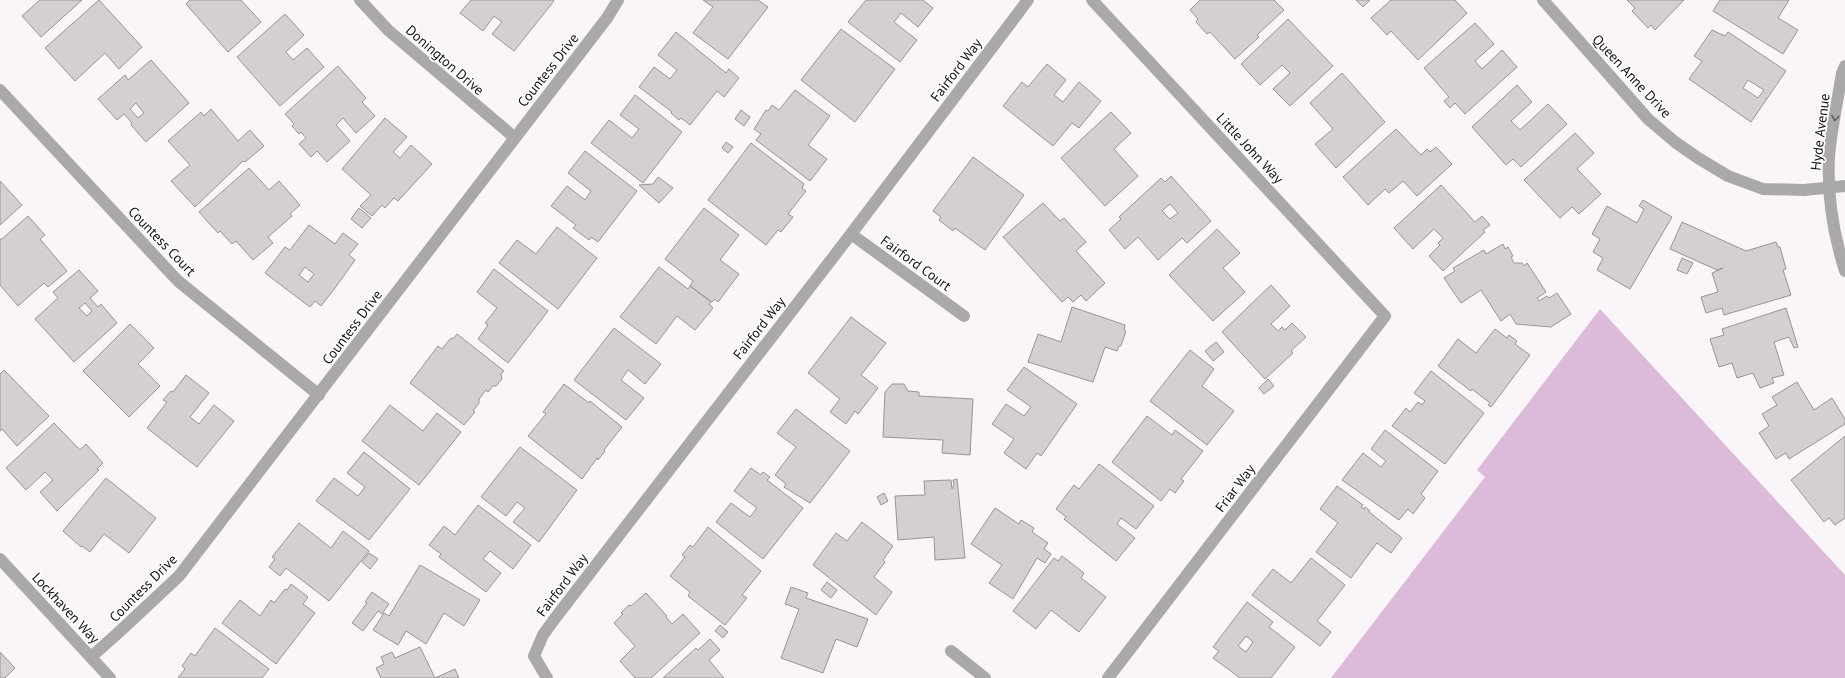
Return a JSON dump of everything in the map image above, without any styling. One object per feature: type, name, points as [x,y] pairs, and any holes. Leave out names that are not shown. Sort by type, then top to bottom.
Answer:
[{"type":"street","name":"Donington Drive","points":[[360,0],[388,30],[515,138]]},
{"type":"street","name":"Countess Drive","points":[[91,657],[178,576],[319,395],[607,18],[618,0]]},
{"type":"street","name":"Fairford Way","points":[[547,678],[534,656],[548,629],[851,234],[1028,0]]},
{"type":"street","name":"Little John Way","points":[[1092,0],[1385,316]]},
{"type":"street","name":"Queen Anne Drive","points":[[1543,0],[1648,119],[1698,158],[1728,176],[1763,189],[1804,190],[1845,186]]},
{"type":"street","name":"Hyde Avenue","points":[[1845,66],[1842,73],[1829,156],[1833,221],[1845,271]]},
{"type":"street","name":"Countess Court","points":[[0,90],[178,281],[319,395]]},
{"type":"street","name":"Fairford Court","points":[[851,234],[964,316]]},
{"type":"street","name":"Friar Way","points":[[1108,678],[1385,316]]},
{"type":"street","name":"Lockhaven Way","points":[[0,559],[110,678]]},
{"type":"street","points":[[951,651],[985,678]]},
{"type":"shaded area","points":[[1600,309],[1845,575],[1845,678],[1331,678],[1485,477],[1477,470]]},
{"type":"building","points":[[40,0],[82,0],[41,37],[22,16]]},
{"type":"building","points":[[99,0],[142,47],[119,69],[105,53],[75,81],[45,48]]},
{"type":"building","points":[[190,0],[241,0],[261,22],[228,52],[186,4]]},
{"type":"building","points":[[471,0],[554,1],[514,51],[492,34],[502,22],[494,16],[483,31],[460,13]]},
{"type":"building","points":[[703,0],[758,0],[768,7],[728,59],[693,33],[713,7]]},
{"type":"building","points":[[866,0],[923,0],[933,8],[918,27],[901,13],[894,22],[917,40],[900,62],[848,22]]},
{"type":"building","points":[[1200,0],[1274,0],[1284,10],[1257,35],[1259,37],[1235,59],[1210,32],[1207,34],[1196,22],[1198,19],[1190,10]]},
{"type":"building","points":[[1356,0],[1370,0],[1363,7]]},
{"type":"building","points":[[1391,0],[1455,0],[1467,13],[1418,60],[1391,31],[1387,35],[1371,18]]},
{"type":"building","points":[[1627,0],[1684,0],[1655,30],[1651,25],[1648,28],[1632,11],[1635,8]]},
{"type":"building","points":[[1720,0],[1789,0],[1778,18],[1798,30],[1783,54],[1713,11]]},
{"type":"building","points":[[285,14],[304,35],[286,52],[293,60],[307,48],[324,67],[280,106],[237,57]]},
{"type":"building","points":[[1288,19],[1333,66],[1290,106],[1273,89],[1290,73],[1282,65],[1260,85],[1241,64]]},
{"type":"building","points":[[1475,23],[1494,44],[1475,61],[1482,69],[1502,50],[1517,67],[1465,114],[1455,103],[1450,108],[1444,101],[1449,97],[1424,68]]},
{"type":"building","points":[[841,29],[895,69],[855,122],[801,80]]},
{"type":"building","points":[[1712,30],[1725,36],[1728,32],[1786,71],[1751,122],[1689,79],[1702,61],[1694,56]],"holes":[[[1748,80],[1764,90],[1758,98],[1743,88]]]},
{"type":"building","points":[[676,32],[726,73],[729,69],[739,78],[724,97],[717,91],[690,125],[681,118],[679,120],[671,113],[672,112],[639,87],[654,67],[670,79],[677,70],[658,55]]},
{"type":"building","points":[[151,60],[189,103],[146,142],[131,125],[132,123],[124,114],[117,120],[98,99],[125,75],[128,80]],"holes":[[[136,103],[144,113],[138,118],[130,109]]]},
{"type":"building","points":[[1047,64],[1066,80],[1054,95],[1063,102],[1079,82],[1101,101],[1079,128],[1072,123],[1053,146],[1003,106],[1022,82],[1028,87]]},
{"type":"building","points":[[338,66],[366,98],[362,102],[375,116],[356,133],[343,118],[336,125],[350,141],[327,162],[317,151],[311,157],[299,144],[306,138],[301,132],[299,134],[292,126],[294,124],[285,114]]},
{"type":"building","points":[[1342,73],[1385,122],[1336,168],[1315,144],[1333,129],[1310,103]]},
{"type":"building","points":[[1517,85],[1532,102],[1511,121],[1520,130],[1548,104],[1567,124],[1521,167],[1513,159],[1506,165],[1472,127]]},
{"type":"building","points":[[795,90],[830,116],[808,145],[827,159],[810,181],[756,140],[761,134],[754,129],[766,110],[768,111],[772,105],[779,110]]},
{"type":"building","points":[[635,95],[682,132],[643,183],[591,143],[609,120],[632,138],[639,129],[620,115]]},
{"type":"building","points":[[211,109],[238,141],[250,130],[264,146],[245,162],[243,161],[195,207],[171,181],[190,165],[168,141],[201,112],[204,116]]},
{"type":"building","points":[[741,110],[750,117],[744,126],[735,119]]},
{"type":"building","points":[[1111,112],[1131,133],[1114,149],[1138,176],[1105,206],[1061,158]]},
{"type":"building","points":[[385,118],[407,137],[393,152],[400,158],[411,145],[432,164],[398,201],[394,198],[385,208],[382,205],[372,216],[360,206],[371,195],[342,169]]},
{"type":"building","points":[[1396,129],[1421,155],[1427,149],[1430,152],[1436,147],[1452,164],[1417,196],[1403,181],[1389,193],[1385,189],[1368,205],[1343,177]]},
{"type":"building","points":[[1575,133],[1594,153],[1577,169],[1601,194],[1579,214],[1572,207],[1560,218],[1524,180]]},
{"type":"building","points":[[726,142],[733,147],[728,153],[722,148]]},
{"type":"building","points":[[751,143],[804,184],[802,188],[806,191],[788,214],[793,217],[781,232],[778,230],[766,245],[708,200]]},
{"type":"building","points":[[585,151],[637,191],[598,242],[591,237],[589,240],[573,228],[576,225],[551,206],[567,186],[585,200],[591,191],[568,173]]},
{"type":"building","points":[[973,157],[1024,195],[985,250],[955,228],[953,231],[939,220],[941,217],[933,211]]},
{"type":"building","points":[[249,168],[269,190],[279,181],[300,205],[290,214],[292,216],[268,237],[273,243],[253,260],[236,241],[232,244],[220,231],[218,233],[199,212]]},
{"type":"building","points":[[1171,176],[1211,221],[1187,243],[1182,238],[1158,260],[1138,237],[1125,249],[1109,230],[1121,219],[1119,217],[1161,178],[1165,182]],"holes":[[[1170,204],[1178,213],[1170,219],[1162,211]]]},
{"type":"building","points":[[658,177],[673,188],[659,203],[639,185],[653,184]]},
{"type":"building","points":[[0,181],[22,205],[0,225]]},
{"type":"building","points":[[1441,185],[1475,222],[1482,216],[1490,225],[1483,230],[1485,232],[1443,271],[1429,256],[1440,245],[1438,243],[1443,238],[1434,229],[1413,249],[1394,228]]},
{"type":"building","points":[[1643,200],[1672,217],[1630,289],[1597,270],[1603,258],[1593,252],[1600,239],[1592,234],[1607,206],[1637,223],[1644,209],[1639,206]]},
{"type":"building","points":[[1043,203],[1060,221],[1064,218],[1086,242],[1076,251],[1105,283],[1086,301],[1081,295],[1073,302],[1068,297],[1062,302],[1003,237]]},
{"type":"building","points":[[359,208],[371,218],[362,228],[351,219]]},
{"type":"building","points":[[704,208],[739,235],[720,260],[739,274],[718,302],[715,299],[712,302],[690,286],[693,281],[665,259]]},
{"type":"building","points":[[28,216],[45,235],[40,239],[67,271],[48,287],[44,283],[18,306],[0,285],[0,239],[2,239]]},
{"type":"building","points":[[1682,222],[1746,251],[1776,242],[1778,247],[1780,247],[1786,269],[1783,270],[1791,295],[1724,315],[1722,308],[1706,313],[1701,297],[1718,292],[1712,273],[1723,268],[1717,270],[1670,249]]},
{"type":"building","points":[[309,225],[335,244],[343,233],[358,244],[349,255],[355,260],[335,288],[321,306],[315,301],[310,307],[265,273],[285,247],[290,250]],"holes":[[[305,267],[314,274],[308,282],[299,275]]]},
{"type":"building","points":[[557,227],[597,258],[558,309],[499,263],[517,240],[536,254]]},
{"type":"building","points":[[1217,229],[1240,253],[1223,268],[1245,292],[1213,321],[1169,275]]},
{"type":"building","points":[[1503,244],[1505,249],[1508,247],[1513,256],[1511,257],[1514,263],[1522,263],[1524,266],[1527,263],[1546,292],[1537,298],[1539,301],[1547,296],[1549,298],[1557,293],[1571,314],[1551,327],[1516,324],[1510,314],[1501,321],[1481,290],[1461,303],[1444,278],[1455,271],[1453,268],[1484,250],[1486,254]]},
{"type":"building","points":[[1682,258],[1693,263],[1687,274],[1677,270]]},
{"type":"building","points":[[659,267],[688,289],[690,286],[711,302],[709,304],[713,308],[695,330],[677,316],[656,344],[620,317]]},
{"type":"building","points":[[494,269],[548,311],[508,363],[478,339],[488,325],[485,323],[497,308],[477,292]]},
{"type":"building","points":[[79,270],[98,291],[90,298],[98,307],[101,304],[117,323],[74,362],[35,319],[58,298],[53,292]],"holes":[[[85,303],[92,311],[87,316],[79,308]]]},
{"type":"building","points":[[1271,285],[1290,306],[1271,324],[1278,331],[1282,327],[1285,330],[1292,323],[1306,337],[1291,351],[1293,353],[1265,379],[1222,332]]},
{"type":"building","points":[[1072,307],[1125,325],[1124,330],[1126,331],[1121,346],[1119,346],[1117,351],[1105,347],[1093,382],[1028,362],[1038,334],[1061,342]]},
{"type":"building","points":[[1786,308],[1798,347],[1794,348],[1789,337],[1774,342],[1784,375],[1772,378],[1774,383],[1760,388],[1753,373],[1737,378],[1732,363],[1719,367],[1710,339],[1724,335],[1722,329]]},
{"type":"building","points":[[851,317],[886,343],[861,375],[878,388],[858,414],[855,411],[846,424],[830,412],[840,399],[808,373]]},
{"type":"building","points":[[130,324],[154,348],[138,364],[160,386],[129,417],[83,371]]},
{"type":"building","points":[[614,328],[661,364],[645,384],[628,370],[621,380],[644,398],[626,420],[574,380]]},
{"type":"building","points":[[1495,329],[1507,338],[1509,335],[1517,341],[1515,344],[1530,355],[1491,407],[1488,405],[1490,403],[1472,389],[1471,391],[1438,366],[1458,339],[1476,353]]},
{"type":"building","points":[[457,334],[504,371],[501,374],[502,379],[496,386],[493,386],[488,392],[486,390],[479,399],[479,403],[473,411],[475,412],[464,425],[410,383],[438,346],[442,349],[450,339],[454,338]]},
{"type":"building","points":[[1216,342],[1224,352],[1213,361],[1205,351]]},
{"type":"building","points":[[1190,350],[1214,369],[1202,386],[1234,411],[1207,445],[1150,401]]},
{"type":"building","points":[[1024,367],[1077,404],[1041,456],[1037,453],[1026,469],[1004,453],[1014,439],[992,424],[1006,404],[1024,416],[1031,407],[1007,390]]},
{"type":"building","points":[[4,370],[49,416],[17,446],[2,429],[0,431],[0,374]]},
{"type":"building","points":[[1431,371],[1484,413],[1445,464],[1392,426],[1406,408],[1410,412],[1418,402],[1422,405],[1425,401],[1414,393]]},
{"type":"building","points":[[186,375],[209,393],[190,417],[199,424],[214,405],[234,421],[197,467],[147,428],[167,402],[163,400],[171,391],[173,392]]},
{"type":"building","points":[[1268,379],[1274,386],[1264,394],[1259,388]]},
{"type":"building","points":[[1797,382],[1814,410],[1832,398],[1845,419],[1845,424],[1789,459],[1786,453],[1776,459],[1759,433],[1769,426],[1762,414],[1777,405],[1772,397]]},
{"type":"building","points":[[564,384],[589,403],[590,401],[622,427],[582,479],[528,436],[546,414],[543,412]]},
{"type":"building","points":[[892,384],[904,384],[908,391],[919,392],[919,396],[973,399],[970,455],[942,453],[943,440],[883,437],[885,392]]},
{"type":"building","points":[[390,405],[423,431],[437,413],[461,432],[419,485],[362,441]]},
{"type":"building","points":[[796,409],[850,451],[810,503],[784,487],[786,484],[775,475],[796,447],[777,433]]},
{"type":"building","points":[[1147,416],[1172,435],[1175,430],[1203,451],[1181,479],[1184,481],[1175,493],[1170,489],[1161,501],[1112,462]]},
{"type":"building","points":[[54,423],[80,450],[86,444],[103,463],[97,469],[99,470],[57,511],[40,492],[53,480],[45,472],[26,490],[6,468]]},
{"type":"building","points":[[1385,430],[1438,471],[1421,494],[1425,498],[1413,514],[1408,509],[1399,520],[1342,480],[1363,453],[1381,467],[1386,461],[1371,449]]},
{"type":"building","points":[[1845,436],[1845,518],[1835,525],[1829,518],[1824,522],[1791,480]]},
{"type":"building","points":[[520,447],[577,490],[539,542],[513,522],[525,508],[517,502],[506,516],[481,497]]},
{"type":"building","points":[[364,452],[410,489],[369,540],[316,501],[334,478],[358,496],[365,487],[347,473]]},
{"type":"building","points":[[1099,464],[1154,506],[1136,529],[1121,518],[1117,524],[1135,538],[1116,561],[1064,519],[1066,517],[1056,509],[1074,485],[1079,489]]},
{"type":"building","points":[[751,468],[761,475],[763,472],[770,477],[767,480],[803,508],[763,559],[716,522],[731,503],[750,517],[757,508],[734,491]]},
{"type":"building","points":[[106,478],[156,518],[129,553],[104,534],[90,552],[82,546],[81,547],[63,531]]},
{"type":"building","points":[[957,479],[965,558],[935,560],[934,537],[898,540],[895,496],[925,495],[924,481],[951,480],[952,489],[954,485],[953,480]]},
{"type":"building","points":[[1337,486],[1363,505],[1361,507],[1364,509],[1365,507],[1370,511],[1369,512],[1402,538],[1391,553],[1377,543],[1351,578],[1316,552],[1338,523],[1320,509]]},
{"type":"building","points":[[884,493],[888,501],[881,505],[877,497]]},
{"type":"building","points":[[478,505],[531,545],[513,569],[490,551],[483,559],[501,573],[486,592],[439,557],[441,554],[429,545],[444,526],[455,535]]},
{"type":"building","points":[[995,508],[1019,524],[1021,520],[1034,528],[1032,532],[1048,543],[1044,549],[1051,554],[1045,563],[1037,558],[1013,599],[989,583],[1002,565],[971,544]]},
{"type":"building","points":[[862,522],[893,546],[883,560],[885,562],[874,577],[892,592],[876,615],[813,565],[836,533],[847,541]]},
{"type":"building","points":[[299,523],[331,548],[343,531],[369,551],[329,601],[286,568],[280,576],[269,567],[275,559],[272,557]]},
{"type":"building","points":[[708,527],[761,571],[742,595],[747,598],[725,625],[688,596],[690,592],[670,576],[685,557],[682,555],[690,545],[693,547]]},
{"type":"building","points":[[369,553],[378,559],[370,569],[362,562]]},
{"type":"building","points":[[1062,556],[1084,573],[1081,578],[1106,597],[1079,632],[1051,610],[1036,629],[1013,611],[1054,558],[1058,561]]},
{"type":"building","points":[[1311,558],[1345,585],[1317,621],[1331,632],[1320,646],[1252,595],[1273,569],[1291,583]]},
{"type":"building","points":[[420,565],[480,600],[464,626],[444,613],[426,644],[406,631],[398,645],[373,630],[384,613],[389,616]]},
{"type":"building","points":[[827,582],[837,590],[831,598],[821,590]]},
{"type":"building","points":[[291,584],[308,597],[303,604],[315,613],[276,664],[222,623],[240,600],[260,616],[271,600],[274,603]]},
{"type":"building","points":[[791,587],[808,593],[806,598],[868,619],[857,647],[836,639],[823,673],[781,658],[799,609],[785,604]]},
{"type":"building","points":[[372,592],[389,604],[382,614],[378,611],[363,631],[352,623],[367,603],[365,602]]},
{"type":"building","points":[[646,593],[667,616],[666,617],[672,624],[683,614],[700,633],[651,678],[635,678],[620,661],[635,646],[614,623],[629,605],[631,606]]},
{"type":"building","points":[[1247,602],[1273,622],[1269,627],[1295,647],[1271,678],[1240,678],[1213,658],[1219,651],[1213,647]],"holes":[[[1246,636],[1253,642],[1246,652],[1238,646]]]},
{"type":"building","points":[[720,625],[728,632],[723,638],[715,631]]},
{"type":"building","points":[[215,628],[269,669],[262,678],[178,678],[185,669],[182,666],[191,653],[195,656]]},
{"type":"building","points":[[710,639],[720,650],[709,660],[724,678],[663,678],[696,648],[698,650]]},
{"type":"building","points":[[420,647],[435,678],[381,678],[376,668],[384,664],[381,657],[392,652],[395,658]]},
{"type":"building","points":[[0,652],[15,668],[5,678],[0,678]]},
{"type":"building","points":[[455,669],[459,678],[435,678]]}]
